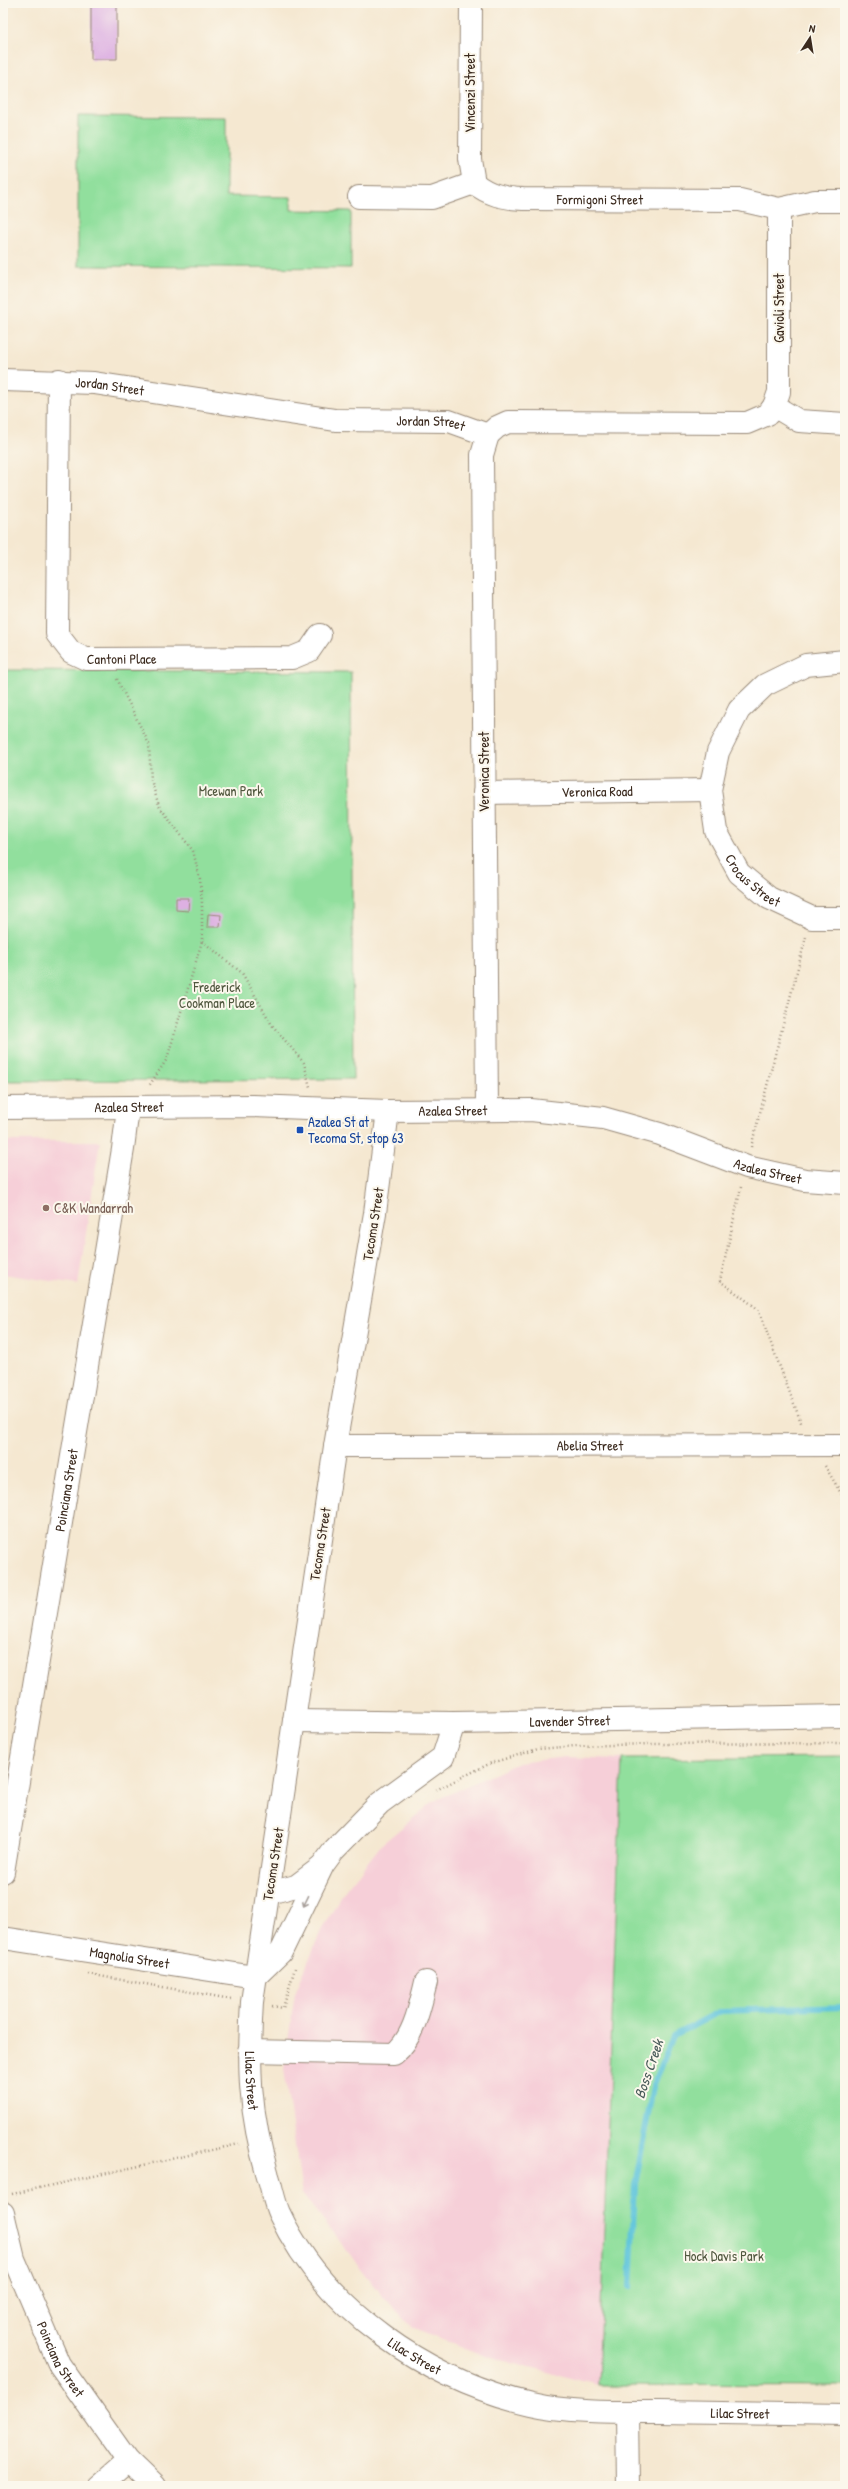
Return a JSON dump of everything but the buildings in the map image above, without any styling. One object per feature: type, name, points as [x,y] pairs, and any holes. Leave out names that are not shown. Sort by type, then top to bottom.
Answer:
[{"type":"street","name":"Vincenzi Street","points":[[471,3],[470,159],[474,183]]},
{"type":"street","points":[[358,197],[432,198],[474,183]]},
{"type":"street","name":"Formigoni Street","points":[[474,183],[483,190],[500,197],[740,200],[779,210],[815,201],[845,201]]},
{"type":"street","name":"Gavioli Street","points":[[774,406],[779,392],[779,210]]},
{"type":"street","name":"Jordan Street","points":[[3,380],[59,380],[94,383],[334,420],[449,421],[488,435]]},
{"type":"street","name":"Cantoni Place","points":[[59,380],[57,634],[70,652],[86,659],[292,658],[309,651],[320,635]]},
{"type":"street","points":[[488,435],[497,427],[508,422],[747,423],[768,414],[774,406],[799,421],[845,424]]},
{"type":"street","name":"Veronica Street","points":[[487,1109],[482,455],[488,435]]},
{"type":"street","points":[[710,790],[718,752],[739,710],[765,685],[806,665],[845,661]]},
{"type":"street","name":"Veronica Road","points":[[484,793],[710,790]]},
{"type":"street","name":"Crocus Street","points":[[710,790],[716,831],[739,873],[769,898],[812,918],[845,918]]},
{"type":"street","name":"Azalea Street","points":[[3,1108],[253,1106],[388,1111],[487,1109],[531,1110],[603,1118],[660,1134],[747,1167],[805,1180],[845,1183]]},
{"type":"street","name":"Poinciana Street","points":[[3,1872],[123,1149],[128,1108]]},
{"type":"street","name":"Tecoma Street","points":[[255,1977],[269,1893],[335,1446],[375,1213],[388,1111]]},
{"type":"street","name":"Abelia Street","points":[[335,1446],[845,1445]]},
{"type":"street","name":"Lavender Street","points":[[294,1721],[454,1724],[845,1716]]},
{"type":"street","points":[[255,1977],[281,1952],[323,1866],[334,1850],[380,1803],[443,1757],[454,1724]]},
{"type":"street","points":[[269,1893],[296,1886],[323,1866]]},
{"type":"street","name":"Magnolia Street","points":[[3,1938],[255,1977]]},
{"type":"street","name":"Lilac Street","points":[[255,1977],[249,2051],[251,2100],[257,2140],[279,2212],[313,2269],[361,2317],[390,2341],[436,2369],[484,2389],[533,2405],[628,2412],[845,2415]]},
{"type":"street","points":[[249,2051],[394,2054],[403,2047],[408,2037],[426,1982]]},
{"type":"street","name":"Poinciana Street","points":[[7,2204],[14,2259],[59,2364],[128,2461],[154,2486]]},
{"type":"street","points":[[628,2412],[628,2486]]},
{"type":"street","points":[[99,2486],[128,2461]]},
{"type":"path","points":[[110,659],[117,680],[149,744],[151,780],[159,806],[193,851],[200,879],[202,942],[167,1059],[156,1078],[128,1108]]},
{"type":"path","points":[[812,918],[736,1204],[720,1281],[758,1309],[803,1428],[845,1500]]},
{"type":"path","points":[[202,942],[242,973],[272,1025],[304,1063],[309,1085],[323,1108]]},
{"type":"path","points":[[432,1792],[491,1762],[538,1749],[576,1746],[650,1744],[845,1743]]},
{"type":"path","points":[[87,1974],[283,2008],[296,1964]]},
{"type":"path","points":[[7,2204],[257,2140]]},
{"type":"shaded area","name":"C&K Wandarrah","points":[[3,1141],[100,1141],[78,1285],[3,1274]]},
{"type":"shaded area","points":[[565,1757],[622,1759],[598,2385],[491,2358],[412,2327],[383,2296],[302,2194],[284,2069],[295,1993],[320,1933],[343,1893],[382,1844],[434,1801],[518,1763]]},
{"type":"green space","points":[[78,116],[226,117],[226,196],[291,197],[291,210],[351,211],[351,268],[78,266]]},
{"type":"green space","name":"Mcewan Park","points":[[3,670],[351,672],[353,1079],[3,1081]]},
{"type":"green space","name":"Hock Davis Park","points":[[845,1757],[845,2386],[598,2385],[622,1759]]},
{"type":"waterway","name":"Boss Creek","points":[[630,2287],[635,2185],[653,2087],[673,2036],[721,2011],[845,2007]]},
{"type":"place","name":"Azalea St at Tecoma St, stop 63","points":[[300,1130]]},
{"type":"place","name":"C&K Wandarrah","points":[[46,1208]]},
{"type":"park label","name":"Frederick Cookman Place","points":[[217,996]]}]
